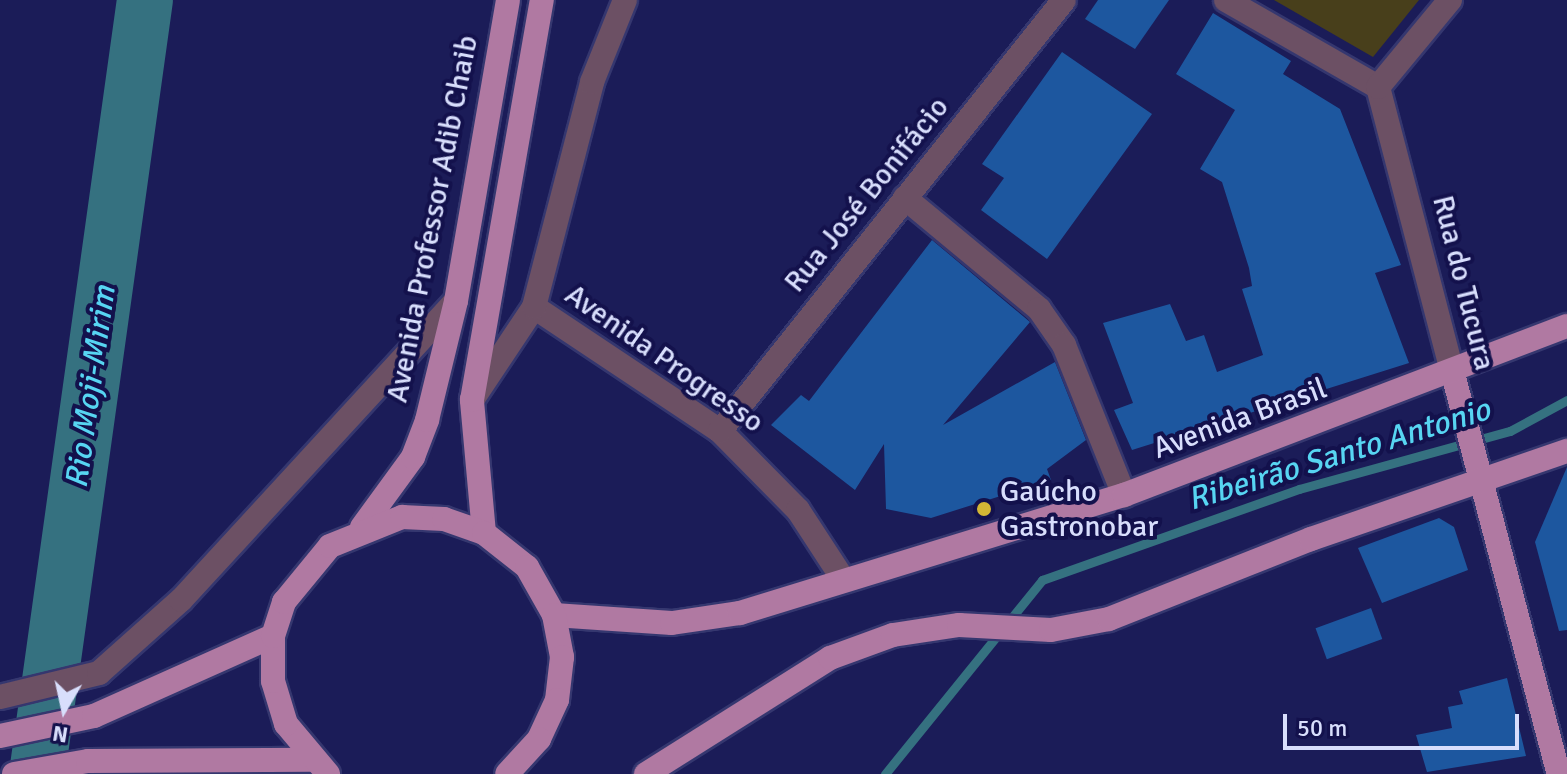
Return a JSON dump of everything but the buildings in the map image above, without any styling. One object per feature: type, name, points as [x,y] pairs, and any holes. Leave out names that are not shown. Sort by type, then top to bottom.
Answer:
[{"type":"main road","name":"Avenida Professor Adib Chaib","points":[[362,527],[413,457],[456,301],[508,0]]},
{"type":"main road","points":[[484,533],[472,400],[542,0]]},
{"type":"main road","name":"Avenida Brasil","points":[[554,615],[672,623],[740,613],[1124,495],[1453,374],[1567,326]]},
{"type":"main road","name":"Rua do Tucura","points":[[1453,374],[1559,774]]},
{"type":"main road","points":[[646,774],[830,658],[893,635],[959,625],[1051,630],[1155,604],[1311,539],[1478,477],[1567,451]]},
{"type":"main road","points":[[320,767],[286,724],[273,681],[273,636],[303,571],[362,527],[402,517],[444,519],[484,533],[527,567],[554,615],[562,657],[557,700],[539,739],[507,774]]},
{"type":"main road","points":[[0,736],[94,716],[273,636]]},
{"type":"main road","points":[[14,774],[88,761],[320,767]]},
{"type":"street","points":[[472,400],[534,307],[592,82],[625,0]]},
{"type":"street","name":"Rua José Bonifácio","points":[[720,431],[1064,0]]},
{"type":"street","points":[[1226,0],[1378,87],[1450,0]]},
{"type":"street","name":"Rua do Tucura","points":[[1378,87],[1453,374]]},
{"type":"street","points":[[905,198],[1039,309],[1064,345],[1124,495]]},
{"type":"street","points":[[0,697],[99,673],[192,589],[456,301]]},
{"type":"street","name":"Avenida Progresso","points":[[534,307],[720,431],[798,510],[843,579]]},
{"type":"shaded area","points":[[1274,0],[1419,0],[1373,57]]},
{"type":"waterway","name":"Rio Moji-Mirim","points":[[37,774],[145,0]]},
{"type":"waterway","name":"Ribeirão Santo Antonio","points":[[885,774],[1042,580],[1299,489],[1510,431],[1567,400]]},
{"type":"place","name":"Gaúcho Gastronobar","points":[[984,509]]}]
